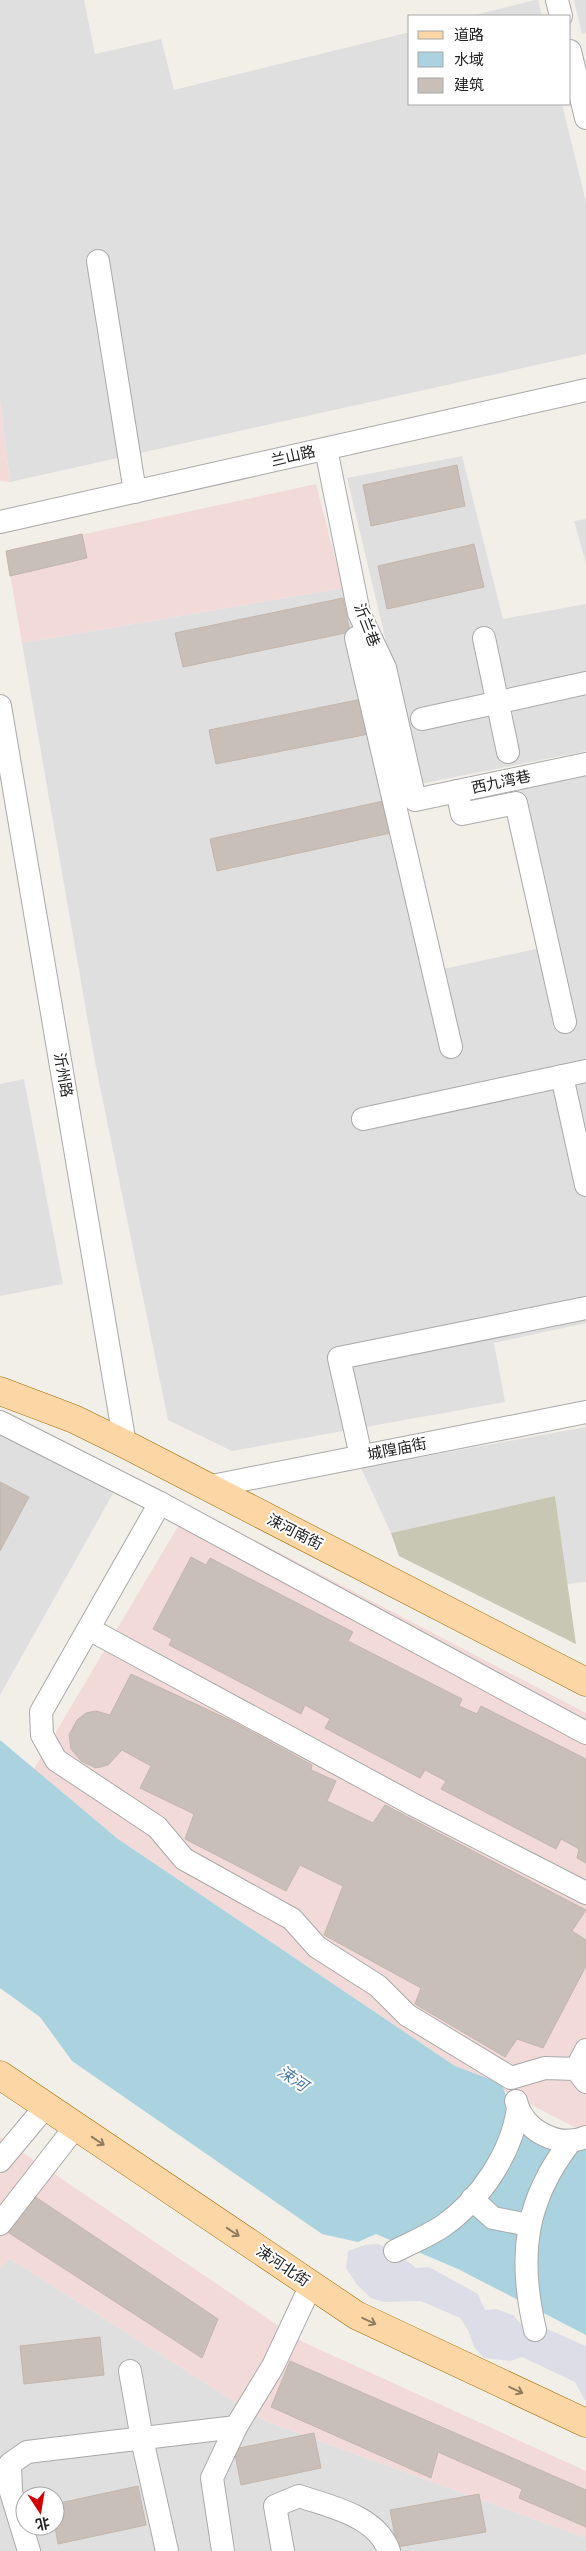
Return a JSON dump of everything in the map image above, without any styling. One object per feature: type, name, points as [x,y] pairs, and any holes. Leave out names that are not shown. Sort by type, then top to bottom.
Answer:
[{"type":"main road","name":"涑河南街","points":[[0,1391],[74,1419],[125,1444],[586,1682]]},
{"type":"main road","name":"涑河北街","points":[[0,2075],[356,2314],[586,2423]]},
{"type":"street","points":[[557,0],[561,15]]},
{"type":"street","points":[[571,55],[586,118]]},
{"type":"street","points":[[98,261],[135,492]]},
{"type":"street","name":"兰山路","points":[[0,522],[586,390]]},
{"type":"street","name":"沂兰巷","points":[[326,449],[359,613],[385,668],[398,770],[416,800]]},
{"type":"street","points":[[356,638],[398,770],[451,1048]]},
{"type":"street","points":[[484,638],[508,752]]},
{"type":"street","points":[[422,720],[586,683]]},
{"type":"street","name":"沂州路","points":[[0,706],[125,1444]]},
{"type":"street","name":"西九湾巷","points":[[416,800],[586,764]]},
{"type":"street","points":[[457,791],[462,814],[516,803],[565,1022]]},
{"type":"street","points":[[363,1119],[586,1071]]},
{"type":"street","points":[[562,1076],[586,1186]]},
{"type":"street","points":[[361,1456],[339,1358],[586,1308]]},
{"type":"street","name":"城隍庙街","points":[[207,1487],[586,1412]]},
{"type":"street","points":[[0,1422],[160,1503],[586,1733]]},
{"type":"street","points":[[160,1503],[41,1712],[42,1735],[56,1760],[157,1826],[184,1859],[292,1919],[317,1947],[378,1986],[407,2015],[511,2078],[518,2108],[524,2119],[547,2137],[578,2139]]},
{"type":"street","points":[[89,1629],[414,1805],[586,1893]]},
{"type":"street","points":[[511,2078],[545,2068],[583,2067]]},
{"type":"street","points":[[0,2161],[46,2106]]},
{"type":"street","points":[[395,2251],[443,2226],[464,2209],[507,2149],[515,2129],[518,2108]]},
{"type":"street","points":[[0,2224],[76,2126]]},
{"type":"street","points":[[535,2330],[527,2276],[526,2253],[529,2225],[551,2169],[578,2139]]},
{"type":"street","points":[[472,2198],[493,2218],[529,2225]]},
{"type":"street","points":[[223,2551],[212,2478],[236,2427],[273,2366],[312,2285]]},
{"type":"street","points":[[130,2371],[142,2439],[167,2551]]},
{"type":"street","points":[[29,2551],[11,2492],[10,2464],[27,2452],[236,2427]]},
{"type":"street","points":[[283,2551],[275,2506],[299,2496],[354,2514],[385,2538],[389,2551]]},
{"type":"shaded area","points":[[0,0],[84,0],[95,54],[161,39],[174,90],[408,32],[408,105],[562,105],[586,202],[586,354],[10,482],[0,401]]},
{"type":"shaded area","points":[[538,0],[542,15],[475,15]]},
{"type":"shaded area","points":[[574,0],[586,0],[586,33],[582,34]]},
{"type":"shaded area","points":[[0,401],[10,482],[0,481]]},
{"type":"shaded area","points":[[462,456],[503,619],[586,604],[586,751],[420,784],[347,478]]},
{"type":"shaded area","points":[[316,484],[343,588],[22,643],[6,551]]},
{"type":"shaded area","points":[[586,519],[586,563],[574,521]]},
{"type":"shaded area","points":[[343,588],[380,689],[443,969],[559,944],[520,788],[586,772],[586,1323],[494,1343],[505,1402],[232,1451],[168,1420],[95,1062],[22,643]]},
{"type":"shaded area","points":[[24,1079],[63,1284],[0,1296],[0,1084]]},
{"type":"shaded area","points":[[586,1427],[586,1582],[567,1584],[555,1496],[391,1533],[361,1468]]},
{"type":"shaded area","points":[[0,1433],[115,1490],[0,1695]]},
{"type":"shaded area","points":[[555,1496],[576,1644],[399,1556],[391,1533]]},
{"type":"shaded area","points":[[190,1506],[586,1713],[586,2133],[455,2066],[118,1839],[34,1769]]},
{"type":"shaded area","points":[[0,2137],[301,2341],[586,2471],[586,2538],[265,2421],[9,2258],[0,2268]]},
{"type":"shaded area","points":[[378,2244],[395,2251],[416,2268],[429,2267],[478,2294],[485,2310],[496,2309],[513,2315],[526,2330],[545,2328],[586,2346],[586,2402],[575,2382],[522,2357],[510,2361],[484,2358],[474,2347],[468,2330],[460,2318],[421,2301],[383,2302],[371,2298],[357,2285],[346,2268],[348,2251],[365,2245]]},
{"type":"shaded area","points":[[9,2258],[265,2421],[586,2538],[586,2551],[0,2551],[0,2268]]},
{"type":"water","name":"涑河","points":[[0,1740],[118,1839],[455,2066],[502,2084],[512,2115],[586,2146],[586,2335],[458,2269],[376,2234],[358,2242],[322,2234],[72,2061],[40,2017],[0,1988]]},
{"type":"building","points":[[457,465],[465,506],[371,526],[363,485]]},
{"type":"building","points":[[82,534],[87,558],[10,576],[6,551]]},
{"type":"building","points":[[474,544],[484,587],[387,609],[378,566]]},
{"type":"building","points":[[343,598],[350,632],[183,667],[175,633]]},
{"type":"building","points":[[367,698],[374,733],[216,764],[209,730]]},
{"type":"building","points":[[388,800],[395,832],[217,871],[210,839]]},
{"type":"building","points":[[0,1482],[29,1497],[0,1551]]},
{"type":"building","points":[[191,1557],[206,1565],[210,1558],[353,1632],[348,1641],[462,1699],[459,1706],[477,1714],[481,1706],[586,1759],[586,1863],[577,1858],[579,1849],[561,1839],[556,1849],[441,1789],[446,1781],[425,1770],[420,1778],[325,1728],[330,1719],[305,1705],[301,1714],[169,1645],[172,1639],[153,1629]]},
{"type":"building","points":[[131,1674],[232,1721],[312,1765],[311,1770],[336,1781],[327,1801],[373,1823],[385,1805],[586,1910],[572,1931],[586,1940],[586,1966],[543,2048],[517,2039],[505,2057],[415,2004],[421,1988],[324,1935],[343,1886],[300,1865],[286,1891],[185,1839],[194,1814],[140,1788],[151,1766],[122,1750],[108,1765],[96,1768],[81,1761],[71,1749],[69,1735],[77,1720],[86,1713],[96,1711],[110,1715]]},
{"type":"building","points":[[28,2192],[218,2319],[202,2358],[3,2229]]},
{"type":"building","points":[[100,2337],[104,2375],[24,2384],[20,2346]]},
{"type":"building","points":[[290,2361],[586,2490],[586,2527],[519,2498],[522,2489],[438,2452],[431,2478],[271,2407]]},
{"type":"building","points":[[314,2433],[321,2468],[241,2485],[234,2449]]},
{"type":"building","points":[[138,2486],[146,2525],[58,2544],[57,2536],[65,2536],[65,2502]]},
{"type":"building","points":[[479,2494],[486,2532],[397,2547],[390,2510]]}]
